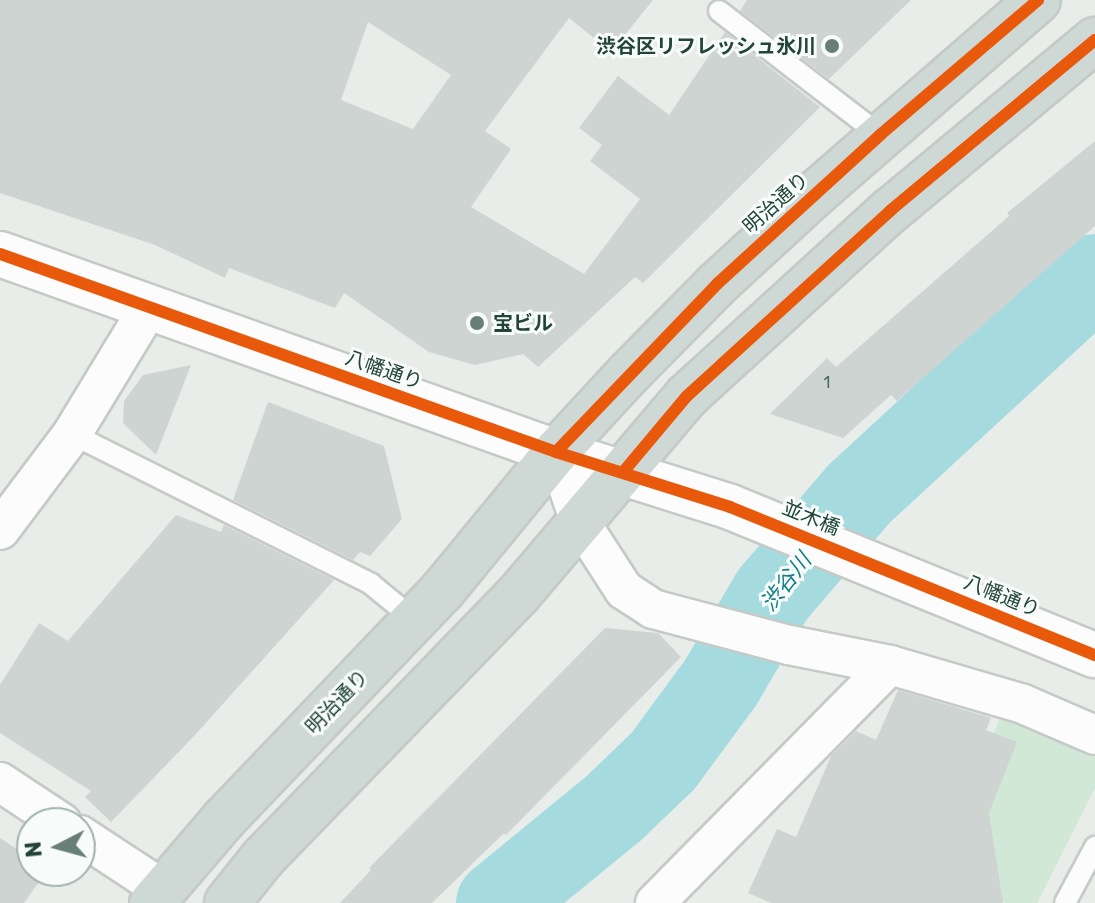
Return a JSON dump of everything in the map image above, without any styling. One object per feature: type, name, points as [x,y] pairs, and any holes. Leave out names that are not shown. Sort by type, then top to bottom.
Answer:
[{"type":"main road","name":"明治通り","points":[[157,896],[224,819],[416,621],[556,452],[717,284],[880,135],[1038,0]]},
{"type":"main road","points":[[227,903],[262,859],[518,595],[687,396],[891,210],[1095,40]]},
{"type":"street","name":"八幡通り","points":[[0,254],[556,452],[624,471],[757,518]]},
{"type":"street","points":[[0,530],[72,434],[148,309]]},
{"type":"street","points":[[556,452],[580,522],[624,590],[653,609],[804,648],[890,665],[1023,704],[1095,735]]},
{"type":"street","name":"並木橋","points":[[757,518],[850,555]]},
{"type":"street","name":"八幡通り","points":[[850,555],[1095,655]]},
{"type":"street","points":[[655,903],[890,665]]},
{"type":"street","points":[[0,782],[38,807]]},
{"type":"street","points":[[96,848],[157,896]]},
{"type":"lane","points":[[719,11],[880,135]]},
{"type":"lane","points":[[72,434],[371,584],[416,621]]},
{"type":"lane","points":[[1065,903],[1095,847]]},
{"type":"green space","points":[[1001,716],[1095,756],[1095,788],[1037,903],[1006,903],[936,869]]},
{"type":"building","points":[[0,0],[653,0],[611,52],[569,18],[485,131],[511,149],[471,207],[584,274],[640,199],[590,161],[602,145],[579,128],[618,76],[669,115],[725,32],[820,107],[643,283],[635,277],[538,367],[523,354],[475,365],[429,352],[344,293],[335,308],[229,268],[225,278],[155,245],[0,193]],"holes":[[[368,22],[451,75],[413,129],[341,100]]]},
{"type":"building","name":"渋谷区リフレッシュ氷川","points":[[747,0],[911,0],[829,79],[740,11]]},
{"type":"building","points":[[1095,141],[1095,226],[897,401],[891,395],[843,438],[770,414],[827,358],[836,367],[1009,216],[1007,213]]},
{"type":"building","points":[[191,365],[156,455],[123,423],[124,401],[143,375]]},
{"type":"building","points":[[268,402],[384,446],[402,519],[370,556],[360,552],[353,560],[233,500]]},
{"type":"building","points":[[176,515],[221,532],[224,525],[334,580],[196,734],[111,822],[85,797],[91,791],[0,733],[0,685],[39,623],[68,641]]},
{"type":"building","points":[[605,628],[658,633],[681,657],[506,835],[504,833],[432,903],[340,903],[371,870],[369,868]]},
{"type":"building","points":[[898,690],[991,718],[986,730],[1017,742],[989,813],[1003,903],[771,903],[748,893],[777,829],[796,837],[831,756],[856,731],[876,740]]},
{"type":"building","points":[[0,838],[16,848],[16,887],[36,887],[24,903],[0,903]]},
{"type":"waterway","name":"渋谷川","points":[[498,903],[614,808],[663,761],[721,682],[773,594],[860,493],[1095,276]]},
{"type":"cycle path","points":[[556,452],[717,284],[880,135],[1038,0]]},
{"type":"cycle path","points":[[624,471],[687,396],[891,210],[1095,40]]},
{"type":"cycle path","points":[[0,254],[556,452],[730,507],[1095,655]]},
{"type":"place","name":"渋谷区リフレッシュ氷川","points":[[832,46]]},
{"type":"place","name":"宝ビル","points":[[477,323]]}]
